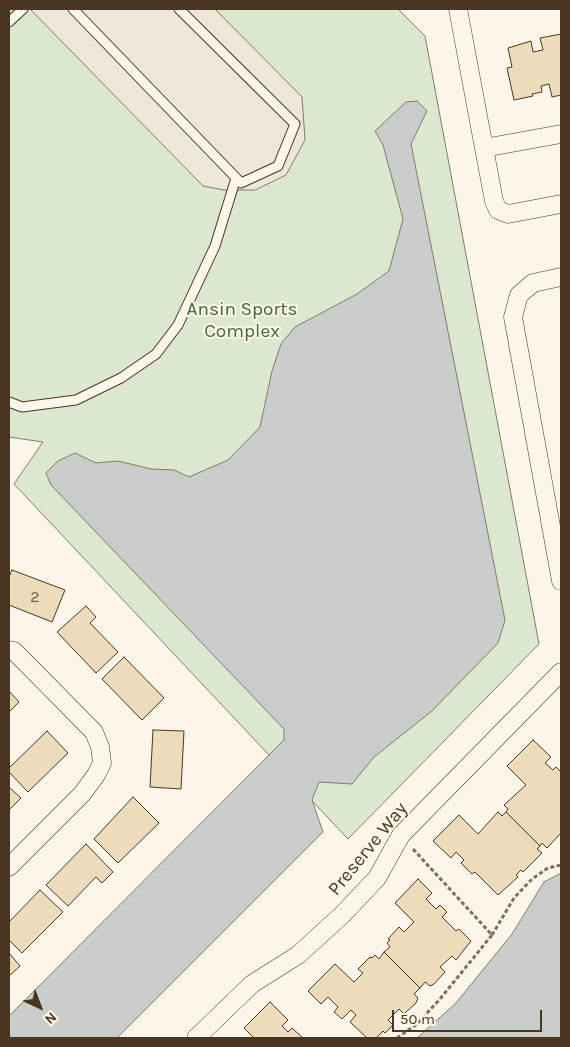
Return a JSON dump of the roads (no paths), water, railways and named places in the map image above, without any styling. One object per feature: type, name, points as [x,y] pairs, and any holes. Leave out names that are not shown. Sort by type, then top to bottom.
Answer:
[{"type":"street","points":[[458,9],[494,201],[498,210],[508,214],[561,204]]},
{"type":"street","points":[[484,148],[561,134]]},
{"type":"street","points":[[561,277],[533,283],[519,295],[513,317],[561,581]]},
{"type":"street","points":[[9,650],[14,651],[94,732],[100,747],[102,763],[82,794],[9,867]]},
{"type":"street","name":"Preserve Way","points":[[196,1038],[252,984],[298,955],[342,915],[377,878],[401,835],[561,672]]},
{"type":"lane","points":[[9,22],[23,9]]},
{"type":"lane","points":[[73,9],[241,183],[278,166],[295,124],[179,9]]},
{"type":"lane","points":[[9,402],[22,407],[76,400],[121,378],[156,354],[178,325],[215,246],[236,178]]},
{"type":"park label","name":"Ansin Sports Complex","points":[[242,321]]}]
